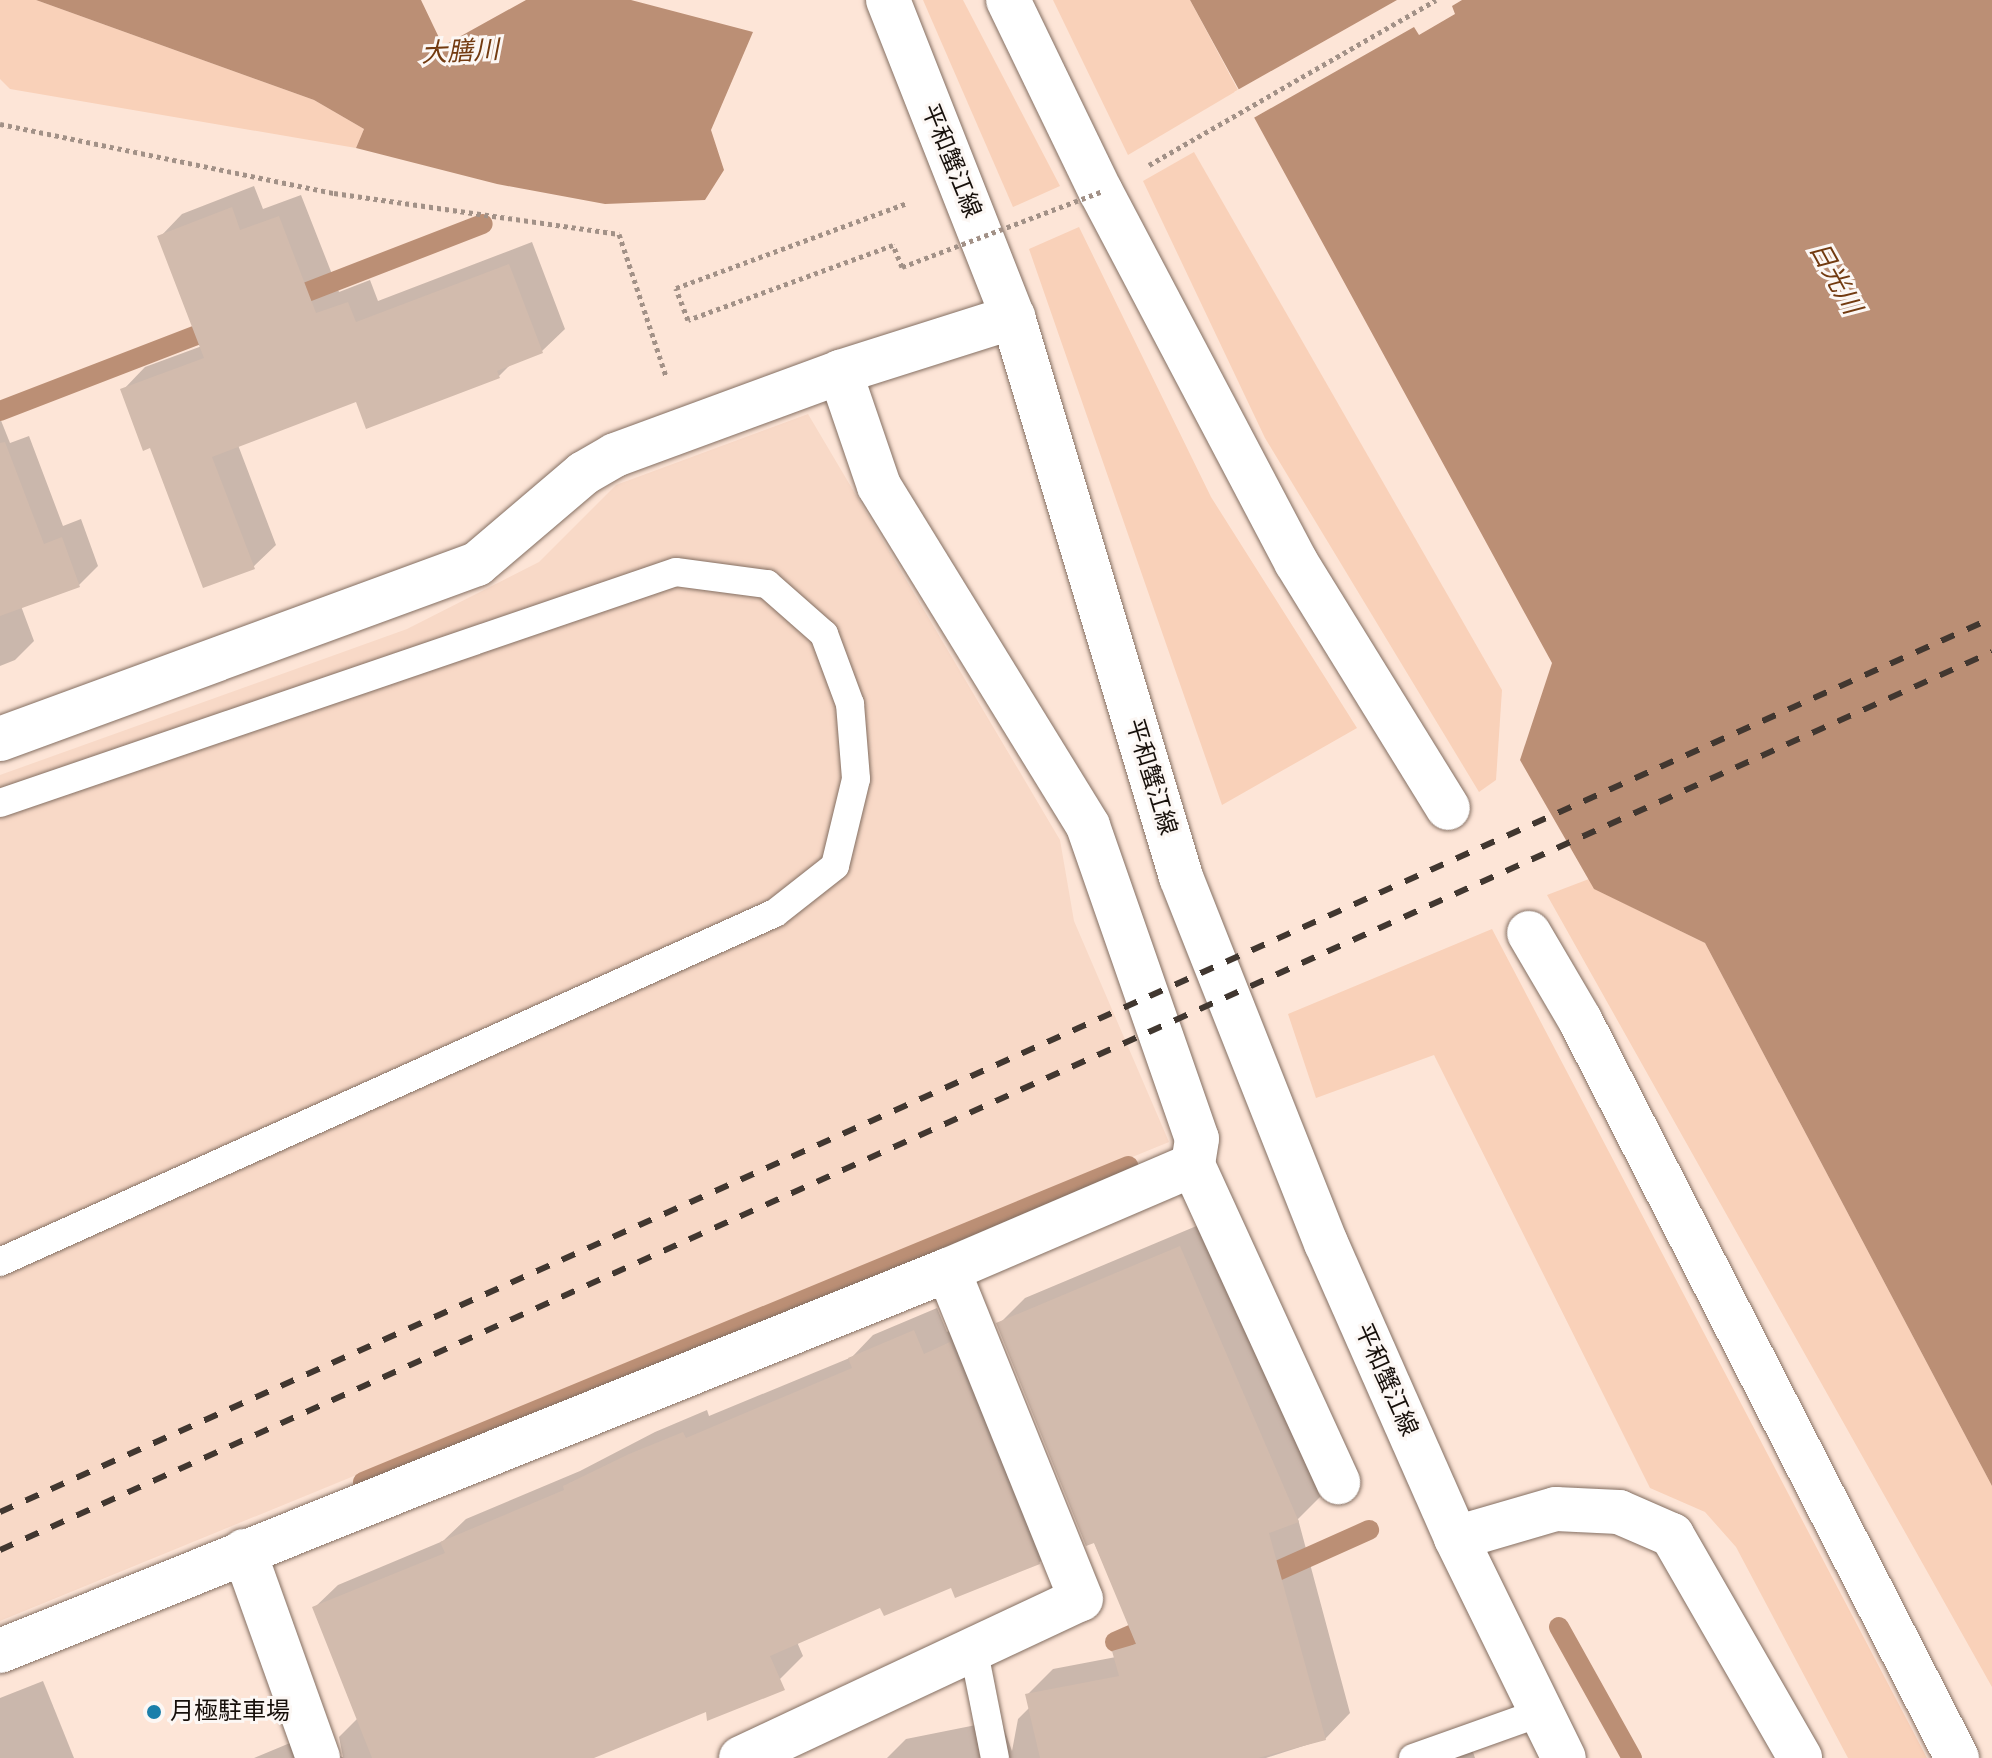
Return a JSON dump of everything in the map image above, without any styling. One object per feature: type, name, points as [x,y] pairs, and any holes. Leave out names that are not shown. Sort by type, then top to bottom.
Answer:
[{"type":"street","name":"平和蟹江線","points":[[888,0],[1013,317],[1181,877],[1326,1243],[1456,1538],[1564,1758]]},
{"type":"street","points":[[1008,0],[1118,182],[1296,562],[1448,808]]},
{"type":"street","points":[[0,739],[477,564],[584,473],[615,455],[840,372],[1013,317]]},
{"type":"street","points":[[840,372],[879,486],[1088,826],[1197,1139],[1193,1165],[1338,1482]]},
{"type":"street","points":[[1529,933],[1580,1020],[1957,1758]]},
{"type":"street","points":[[0,1651],[948,1270],[1193,1165]]},
{"type":"street","points":[[741,1758],[974,1652],[1081,1599],[948,1270]]},
{"type":"street","points":[[1456,1538],[1556,1509],[1619,1512],[1672,1535],[1800,1758]]},
{"type":"street","points":[[244,1551],[318,1758]]},
{"type":"lane","points":[[0,803],[676,572],[767,584],[824,634],[850,704],[856,779],[835,866],[775,913],[0,1262]]},
{"type":"lane","points":[[974,1652],[995,1758]]},
{"type":"lane","points":[[1413,1758],[1542,1712]]},
{"type":"path","points":[[918,199],[676,288],[688,320],[893,245],[902,267],[1118,182],[1436,0]]},
{"type":"path","points":[[0,124],[334,193],[619,234],[685,430]]},
{"type":"path","points":[[933,241],[942,268]]},
{"type":"shaded area","points":[[0,0],[36,0],[314,100],[364,129],[356,148],[10,89],[0,79]]},
{"type":"shaded area","points":[[923,0],[963,0],[1060,186],[1013,207]]},
{"type":"shaded area","points":[[1053,0],[1190,0],[1238,90],[1128,155]]},
{"type":"shaded area","points":[[1194,152],[1502,690],[1496,780],[1479,792],[1265,438],[1143,181]]},
{"type":"shaded area","points":[[1079,227],[1211,497],[1357,728],[1222,805],[1029,249]]},
{"type":"shaded area","points":[[808,414],[1060,840],[1074,921],[1169,1142],[0,1621],[0,775],[407,629],[539,562],[616,485]]},
{"type":"shaded area","points":[[1589,879],[1595,889],[1705,943],[1992,1486],[1992,1687],[1547,895]]},
{"type":"shaded area","points":[[1492,929],[1927,1758],[1848,1758],[1736,1547],[1705,1512],[1650,1488],[1434,1055],[1316,1098],[1288,1014]]},
{"type":"water","name":"大膳川","points":[[36,0],[421,0],[443,46],[526,0],[631,0],[753,32],[711,130],[724,170],[705,200],[605,204],[497,184],[356,148],[364,129],[314,100]]},
{"type":"water","name":"日光川","points":[[1190,0],[1992,0],[1992,1486],[1705,943],[1594,889],[1520,760],[1552,663]]},
{"type":"pier","points":[[1397,0],[1462,0],[1452,6],[1455,14],[1419,35],[1414,27],[1250,120],[1234,92]]},
{"type":"building","points":[[232,207],[240,230],[279,216],[316,313],[348,302],[356,322],[509,264],[543,353],[497,371],[500,378],[366,429],[356,402],[212,457],[255,569],[203,588],[150,448],[143,451],[120,389],[204,358],[157,236]]},
{"type":"building","points":[[5,442],[44,544],[62,537],[80,587],[0,616],[0,443]]},
{"type":"building","points":[[1180,1246],[1299,1522],[1269,1533],[1326,1740],[1258,1758],[1040,1758],[1025,1694],[1119,1676],[1112,1651],[1136,1644],[1094,1543],[1086,1546],[996,1323]]},
{"type":"building","points":[[914,1330],[924,1354],[950,1342],[1040,1564],[955,1598],[951,1588],[884,1616],[880,1608],[770,1656],[785,1690],[707,1721],[706,1712],[594,1758],[372,1758],[312,1607],[445,1553],[440,1542],[564,1490],[563,1486],[629,1454],[683,1432],[686,1438],[852,1368],[848,1358]]},
{"type":"waterway","points":[[284,301],[483,224]]},
{"type":"waterway","points":[[0,411],[220,326]]},
{"type":"waterway","points":[[363,1482],[1128,1166]]},
{"type":"waterway","points":[[1255,1581],[1369,1530]]},
{"type":"waterway","points":[[1115,1642],[1156,1624]]},
{"type":"waterway","points":[[1559,1627],[1632,1758]]},
{"type":"railway","points":[[0,1512],[1992,618]]},
{"type":"railway","points":[[0,1550],[1992,652]]},
{"type":"place","name":"月極駐車場","points":[[154,1712]]}]
